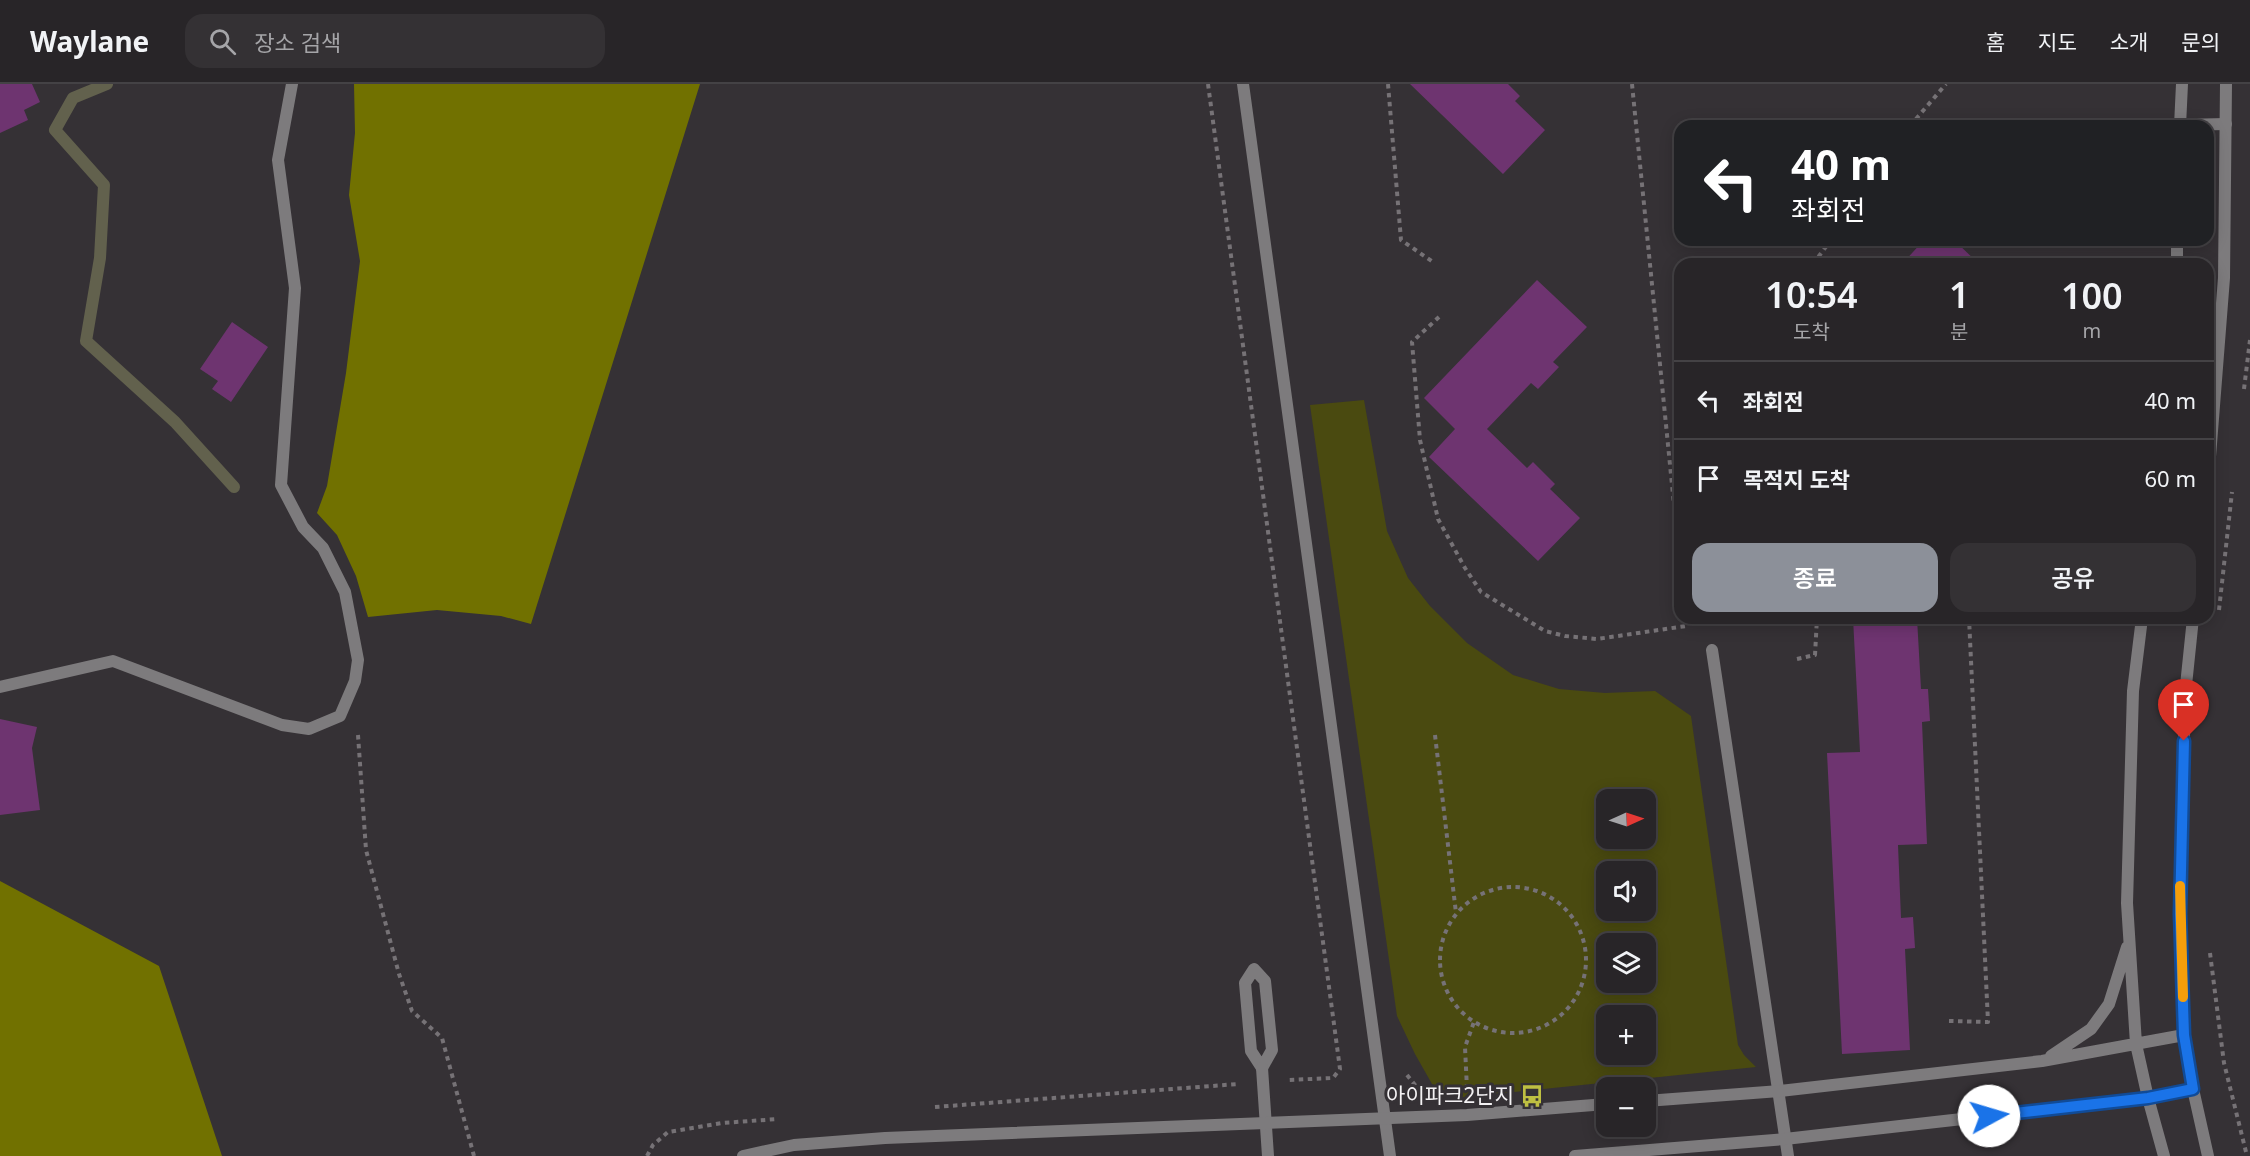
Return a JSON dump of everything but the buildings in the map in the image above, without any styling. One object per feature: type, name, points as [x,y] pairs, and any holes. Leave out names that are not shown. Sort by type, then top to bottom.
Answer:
[{"type":"street","points":[[0,687],[113,661],[282,725],[309,729],[340,716],[355,681],[358,660],[345,592],[323,548],[303,527],[281,485],[295,288],[278,160],[292,84]]},
{"type":"street","points":[[1243,84],[1390,1156]]},
{"type":"street","points":[[2180,120],[2182,84]]},
{"type":"street","points":[[2214,406],[2224,278],[2226,84]]},
{"type":"street","points":[[2214,124],[2226,124]]},
{"type":"street","points":[[2141,624],[2133,691],[2127,903],[2136,1044],[2164,1156]]},
{"type":"street","points":[[2192,624],[2185,695],[2180,901],[2184,1035],[2208,1156]]},
{"type":"street","points":[[1712,650],[1788,1156]]},
{"type":"street","points":[[2043,1061],[2069,1046],[2091,1029],[2109,1004],[2129,940]]},
{"type":"street","points":[[1262,1068],[1272,1050],[1265,981],[1254,969],[1245,983],[1251,1051],[1262,1068],[1268,1156]]},
{"type":"street","points":[[1656,1100],[1780,1091],[2043,1061],[2184,1035]]},
{"type":"street","points":[[1575,1156],[1785,1139],[2148,1098],[2193,1089]]},
{"type":"street","points":[[743,1156],[794,1145],[885,1138],[1384,1119],[1596,1105]]},
{"type":"path","points":[[934,1107],[1333,1078],[1340,1070],[1208,84]]},
{"type":"path","points":[[1388,84],[1401,240],[1433,262]]},
{"type":"path","points":[[1632,84],[1674,505]]},
{"type":"path","points":[[1916,119],[1946,84]]},
{"type":"path","points":[[1439,317],[1412,342],[1420,440],[1438,519],[1481,592],[1545,631],[1565,636],[1597,639],[1686,626],[1686,624]]},
{"type":"path","points":[[2243,398],[2250,340]]},
{"type":"path","points":[[2218,619],[2233,491]]},
{"type":"path","points":[[1797,659],[1815,654],[1817,624]]},
{"type":"path","points":[[1949,1021],[1988,1022],[1969,624]]},
{"type":"path","points":[[358,726],[366,850],[399,974],[412,1011],[442,1038],[474,1156]]},
{"type":"path","points":[[1435,735],[1456,914]]},
{"type":"path","points":[[1506,887],[1529,889],[1550,897],[1568,912],[1580,932],[1586,955],[1584,980],[1573,1003],[1555,1021],[1532,1032],[1506,1034],[1482,1028],[1461,1014],[1447,993],[1440,968],[1440,945],[1449,923],[1456,914],[1464,905],[1483,892],[1506,887]]},
{"type":"path","points":[[2210,948],[2224,1063],[2247,1156]]},
{"type":"path","points":[[1467,1090],[1465,1047],[1474,1022]]},
{"type":"path","points":[[647,1156],[653,1144],[668,1132],[781,1119]]},
{"type":"shaded area","points":[[354,84],[700,84],[531,624],[501,616],[437,610],[368,617],[356,576],[337,535],[317,513],[327,486],[346,373],[360,261],[349,195],[355,133]]},
{"type":"shaded area","points":[[1364,400],[1387,531],[1408,578],[1430,606],[1467,643],[1513,675],[1559,689],[1605,693],[1655,691],[1691,716],[1738,1045],[1756,1067],[1656,1077],[1596,1077],[1596,1084],[1456,1098],[1432,1084],[1397,1016],[1310,405]]},
{"type":"shaded area","points":[[0,881],[159,966],[222,1156],[0,1156]]},
{"type":"waterway","points":[[107,84],[73,98],[55,130],[104,185],[100,258],[86,341],[175,422],[234,487]]},
{"type":"slow traffic","points":[[2180,886],[2183,997]]},
{"type":"place","name":"아이파크2단지","points":[[1532,1096]]},
{"type":"route","points":[[1989,1116],[2148,1098],[2193,1089],[2184,1035],[2180,914],[2184,741]]}]
